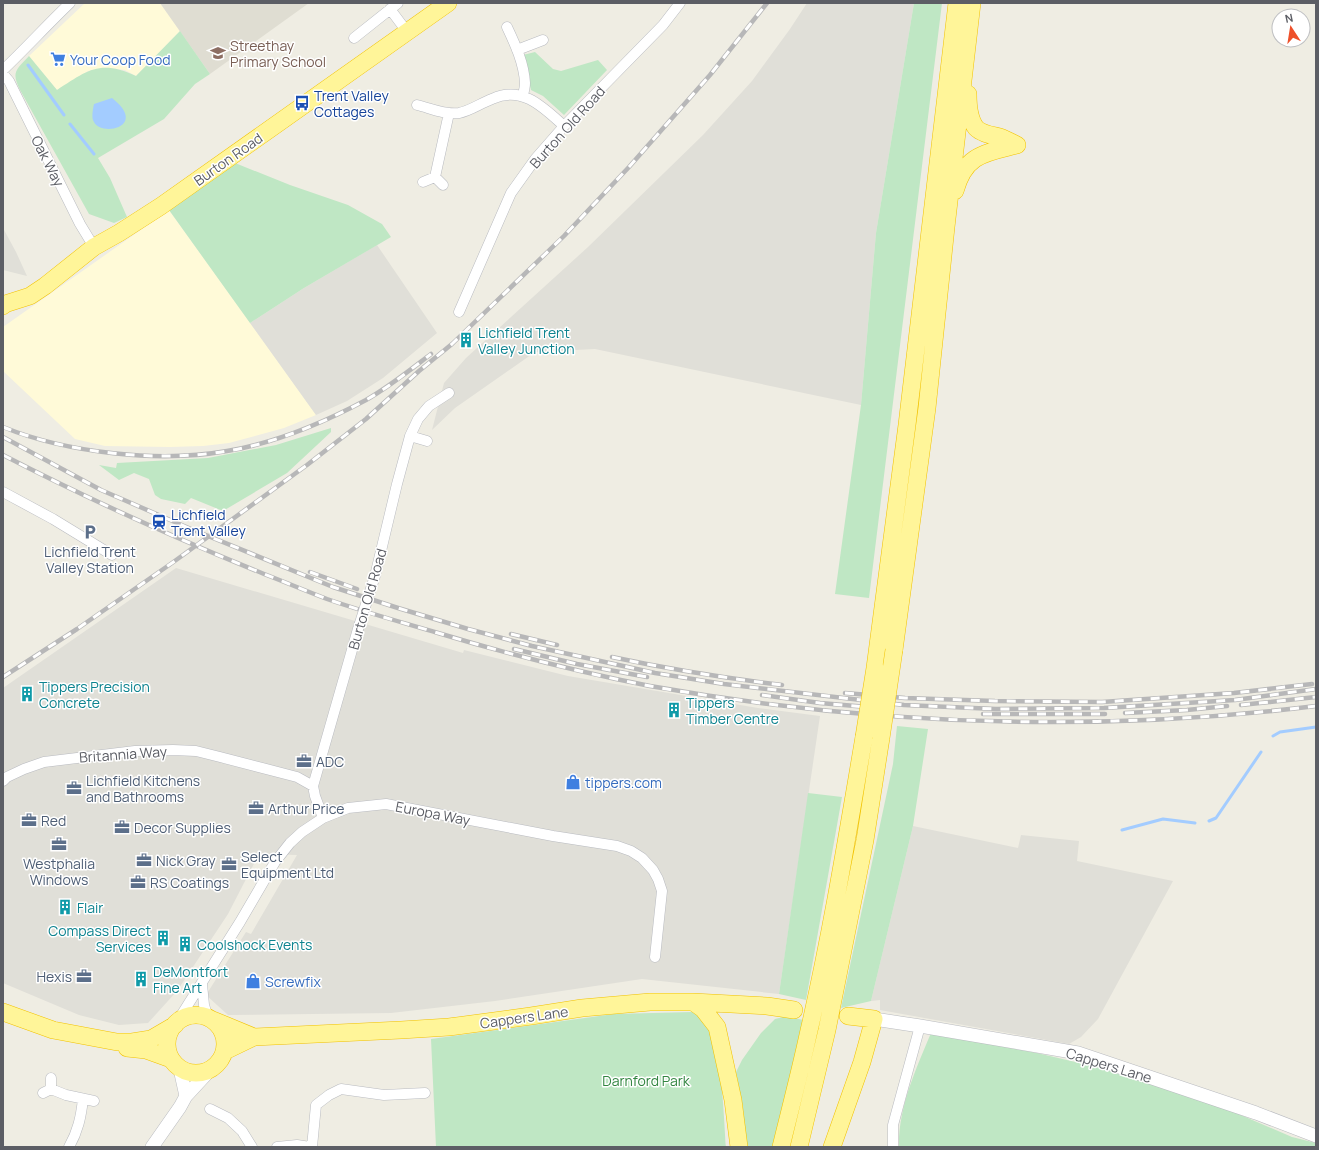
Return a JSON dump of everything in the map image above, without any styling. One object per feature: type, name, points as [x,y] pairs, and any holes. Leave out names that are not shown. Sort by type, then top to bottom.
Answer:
[{"type":"highway","name":"Burton Road","points":[[3,306],[30,296],[45,286],[94,247],[120,233],[162,206],[408,33],[448,3]]},
{"type":"highway","points":[[781,1147],[820,981],[846,843],[875,668],[908,417],[957,3]]},
{"type":"highway","points":[[799,1147],[828,1022],[864,840],[881,738],[927,408],[972,3]]},
{"type":"highway","points":[[946,227],[957,185],[967,165],[975,158],[987,152],[1017,145],[988,134],[977,128],[970,117],[968,103],[969,30]]},
{"type":"highway","name":"Cappers Lane","points":[[225,1051],[254,1037],[449,1027],[582,1008],[650,1002],[693,1002],[767,1006],[794,1010]]},
{"type":"highway","points":[[693,1002],[703,1010],[718,1027],[733,1100],[739,1147]]},
{"type":"highway","points":[[718,1027],[724,1014],[733,1005]]},
{"type":"highway","points":[[3,1012],[53,1030],[117,1042],[132,1042],[151,1039],[184,1018],[192,1015],[200,1016],[210,1019],[218,1025],[223,1033],[225,1051],[218,1063],[210,1070],[203,1073],[195,1073],[187,1072],[176,1064],[146,1050],[116,1047],[74,1034]]},
{"type":"highway","name":"Cappers Lane","points":[[848,1016],[874,1019]]},
{"type":"highway","name":"Cappers Lane","points":[[210,1019],[254,1037]]},
{"type":"highway","points":[[832,1147],[862,1062],[874,1019]]},
{"type":"highway","points":[[176,1023],[170,1032],[167,1042],[168,1051],[176,1064]]},
{"type":"street","points":[[3,70],[26,49],[50,22],[70,3]]},
{"type":"street","name":"Burton Old Road","points":[[459,312],[511,193],[536,158],[564,126],[663,25],[680,3]]},
{"type":"street","points":[[359,38],[394,6],[408,33]]},
{"type":"street","points":[[507,27],[517,50],[525,82],[523,96]]},
{"type":"street","points":[[517,50],[543,40]]},
{"type":"street","name":"Oak Way","points":[[3,74],[9,81],[80,224],[94,247]]},
{"type":"street","points":[[417,105],[449,113],[458,113],[466,111],[498,96],[523,96],[539,104],[564,126]]},
{"type":"street","points":[[435,177],[449,113]]},
{"type":"street","points":[[423,182],[435,177]]},
{"type":"street","points":[[435,177],[443,185]]},
{"type":"street","name":"Burton Old Road","points":[[313,786],[358,629],[375,576],[410,436],[418,419],[429,406],[449,393]]},
{"type":"street","points":[[410,436],[426,441]]},
{"type":"street","points":[[3,492],[53,519],[112,555]]},
{"type":"street","name":"Britannia Way","points":[[3,781],[7,777],[24,769],[44,762],[135,751],[173,750],[196,751],[220,757],[297,777],[313,786]]},
{"type":"street","points":[[313,786],[323,818]]},
{"type":"street","name":"Europa Way","points":[[176,1023],[202,984],[275,862],[290,843],[302,832],[323,818],[348,808],[386,804],[617,846],[631,851],[642,858],[653,870],[662,891],[654,957]]},
{"type":"street","points":[[202,984],[204,1005],[210,1019]]},
{"type":"street","name":"Cappers Lane","points":[[874,1019],[1078,1053],[1256,1113],[1316,1136]]},
{"type":"street","points":[[893,1147],[893,1125],[920,1026]]},
{"type":"street","points":[[176,1064],[186,1096]]},
{"type":"street","points":[[152,1147],[186,1096],[210,1070]]},
{"type":"street","points":[[51,1078],[47,1091],[94,1101]]},
{"type":"street","points":[[277,1147],[296,1145],[311,1147],[316,1105],[329,1095],[341,1089],[384,1095],[425,1093]]},
{"type":"street","points":[[68,1147],[74,1138],[80,1122],[83,1099]]},
{"type":"street","points":[[210,1108],[228,1118],[242,1131],[252,1147]]},
{"type":"shaded area","points":[[85,3],[160,3],[180,31],[136,76],[125,70],[110,68],[88,71],[57,90],[29,56]]},
{"type":"shaded area","name":"Streethay Primary School","points":[[160,3],[309,3],[210,74]]},
{"type":"shaded area","points":[[807,3],[914,3],[876,233],[861,405],[595,349],[535,352],[455,408],[432,430],[444,383],[466,358],[588,247],[703,135],[752,81]]},
{"type":"shaded area","points":[[169,210],[316,415],[284,428],[229,443],[203,446],[170,447],[105,446],[75,439],[3,371],[3,327]]},
{"type":"shaded area","points":[[3,228],[16,252],[27,276],[3,270]]},
{"type":"shaded area","points":[[377,245],[437,333],[383,378],[347,401],[316,415],[250,323],[304,288]]},
{"type":"shaded area","points":[[176,568],[463,653],[464,650],[568,676],[758,708],[820,716],[779,994],[642,979],[495,1001],[391,1013],[228,1015],[206,995],[246,932],[251,934],[297,855],[259,854],[228,914],[177,991],[148,1023],[119,1025],[79,1015],[3,983],[3,688]]},
{"type":"shaded area","points":[[913,826],[1018,848],[1021,835],[1079,841],[1077,861],[1173,881],[1098,1019],[1081,1037],[1069,1044],[880,1010],[880,1000],[871,1001]]},
{"type":"green space","points":[[914,3],[942,3],[869,598],[835,594],[861,405],[876,233]]},
{"type":"green space","points":[[180,31],[210,74],[195,84],[164,119],[98,158],[110,178],[127,217],[114,223],[89,214],[20,90],[15,75],[16,72],[29,56],[57,90],[85,73],[103,68],[112,68],[136,76]]},
{"type":"green space","points":[[535,52],[553,69],[561,71],[598,60],[607,70],[564,115],[543,96],[531,90],[523,55]]},
{"type":"green space","points":[[235,163],[290,185],[348,205],[382,224],[391,237],[304,288],[250,323],[169,210]]},
{"type":"green space","points":[[331,428],[331,432],[287,473],[223,511],[191,498],[185,504],[161,499],[155,495],[149,479],[134,473],[119,480],[99,465],[116,468],[117,463],[208,458],[276,445]]},
{"type":"green space","points":[[897,726],[928,729],[913,826],[871,1001],[841,1008],[893,764]]},
{"type":"green space","points":[[808,793],[842,797],[806,1000],[779,994]]},
{"type":"green space","name":"Darnford Park","points":[[692,1012],[703,1017],[709,1027],[714,1041],[721,1079],[726,1147],[436,1147],[431,1039],[614,1014]]},
{"type":"green space","points":[[787,1016],[803,1020],[774,1147],[746,1147],[743,1108],[736,1072],[742,1060],[761,1033],[775,1019]]},
{"type":"green space","points":[[931,1033],[1037,1053],[1105,1069],[1227,1109],[1292,1137],[1316,1143],[1316,1147],[899,1147],[899,1132],[905,1103],[914,1075]]},
{"type":"water","points":[[112,98],[122,108],[126,116],[124,122],[120,126],[113,129],[105,129],[98,126],[94,122],[92,113],[94,104]]},
{"type":"waterway","points":[[28,65],[64,115]]},
{"type":"waterway","points":[[70,124],[94,154]]},
{"type":"waterway","points":[[1273,736],[1280,732],[1316,727]]},
{"type":"waterway","points":[[1209,821],[1216,818],[1261,752]]},
{"type":"waterway","points":[[1122,830],[1163,819],[1195,823]]},
{"type":"railway","points":[[3,677],[77,629],[172,563],[307,465],[366,419],[419,371],[452,344],[564,236],[629,167],[710,75],[767,3]]},
{"type":"railway","points":[[3,427],[28,436],[55,443],[114,453],[143,456],[172,456],[227,451],[263,443],[299,431],[333,417],[375,395],[431,354]]},
{"type":"railway","points":[[3,437],[101,490],[191,529],[333,587],[468,629],[532,646],[655,673],[724,684],[904,705],[996,709],[1104,708],[1235,700],[1316,689]]},
{"type":"railway","points":[[3,455],[67,487],[165,532],[327,599],[464,641],[570,669],[650,686],[732,699],[815,709],[899,717],[982,721],[1066,722],[1150,720],[1316,706]]},
{"type":"railway","points":[[310,572],[357,589]]},
{"type":"railway","points":[[511,634],[557,645]]},
{"type":"railway","points":[[514,649],[577,664],[647,677]]},
{"type":"railway","points":[[612,657],[697,673],[782,685]]},
{"type":"railway","points":[[845,693],[905,698],[1102,702],[1234,693],[1312,684]]},
{"type":"railway","points":[[762,695],[820,703],[891,709]]},
{"type":"railway","points":[[1241,705],[1316,697]]},
{"type":"railway","points":[[1125,713],[1187,710],[1227,706]]},
{"type":"railway","points":[[983,714],[1105,714]]},
{"type":"place","name":"Streethay Primary School","points":[[218,53]]},
{"type":"place","name":"Your Coop Food","points":[[58,59]]},
{"type":"place","name":"Trent Valley Cottages","points":[[302,103]]},
{"type":"place","name":"Lichfield Trent Valley Junction","points":[[466,340]]},
{"type":"place","name":"Lichfield Trent Valley","points":[[159,522]]},
{"type":"place","name":"Lichfield Trent Valley Station","points":[[90,532]]},
{"type":"place","name":"Tippers Precision Concrete","points":[[27,694]]},
{"type":"place","name":"Tippers Timber Centre","points":[[674,710]]},
{"type":"place","name":"ADC","points":[[304,761]]},
{"type":"place","name":"tippers.com","points":[[573,782]]},
{"type":"place","name":"Lichfield Kitchens and Bathrooms","points":[[74,788]]},
{"type":"place","name":"Arthur Price","points":[[256,808]]},
{"type":"place","name":"Red","points":[[29,820]]},
{"type":"place","name":"Decor Supplies","points":[[122,827]]},
{"type":"place","name":"Westphalia Windows","points":[[59,844]]},
{"type":"place","name":"Nick Gray","points":[[144,860]]},
{"type":"place","name":"Select Equipment Ltd","points":[[229,864]]},
{"type":"place","name":"RS Coatings","points":[[138,882]]},
{"type":"place","name":"Flair","points":[[65,907]]},
{"type":"place","name":"Compass Direct Services","points":[[163,938]]},
{"type":"place","name":"Coolshock Events","points":[[185,944]]},
{"type":"place","name":"Hexis","points":[[84,976]]},
{"type":"place","name":"DeMontfort Fine Art","points":[[141,979]]},
{"type":"place","name":"Screwfix","points":[[253,981]]}]
